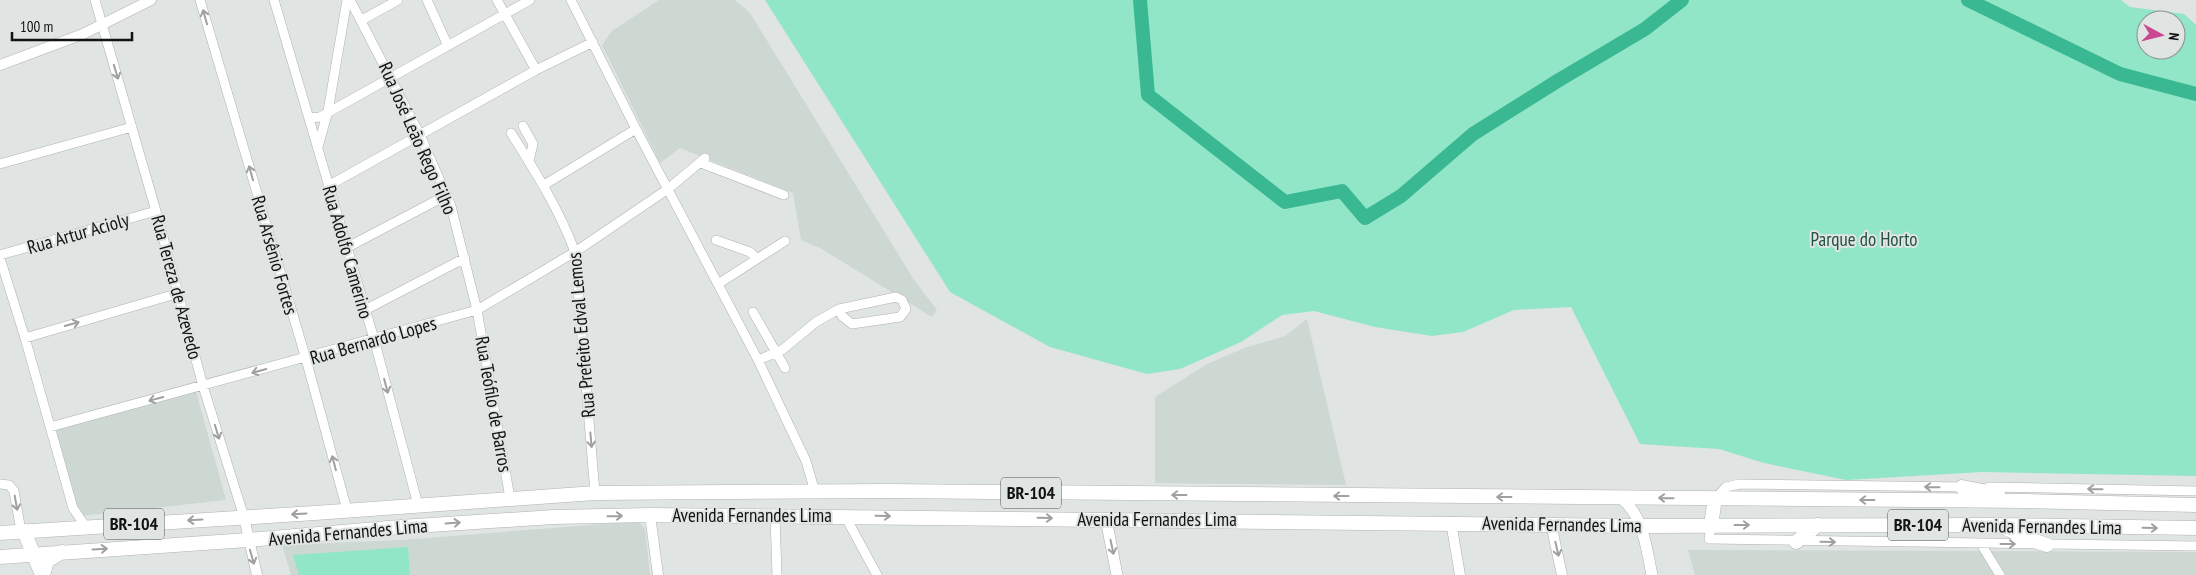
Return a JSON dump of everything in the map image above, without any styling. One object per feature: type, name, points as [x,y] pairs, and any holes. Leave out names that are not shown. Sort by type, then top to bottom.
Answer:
[{"type":"main road","points":[[1962,487],[2026,501]]},
{"type":"main road","name":"Avenida Fernandes Lima","points":[[0,532],[595,492],[2026,501],[2196,506]]},
{"type":"main road","points":[[1620,498],[1634,510],[1641,526],[1652,575]]},
{"type":"main road","points":[[1710,532],[1715,499]]},
{"type":"main road","name":"Avenida Fernandes Lima","points":[[0,557],[63,551],[248,540],[351,530],[545,518],[650,515],[1450,522],[1641,526],[1710,532],[1818,525],[2196,528]]},
{"type":"main road","points":[[1106,519],[1117,575]]},
{"type":"main road","points":[[1796,542],[1818,525]]},
{"type":"main road","points":[[2000,525],[2047,545]]},
{"type":"main road","points":[[23,531],[42,575]]},
{"type":"main road","points":[[42,575],[48,561],[63,551]]},
{"type":"street","name":"Rua Tereza de Azevedo","points":[[94,0],[156,211],[203,386],[244,517],[257,575]]},
{"type":"street","points":[[0,65],[102,25],[151,0]]},
{"type":"street","name":"Rua Arsênio Fortes","points":[[200,0],[306,359],[347,510]]},
{"type":"street","name":"Rua Adolfo Camerino","points":[[274,0],[374,339],[418,505]]},
{"type":"street","points":[[318,147],[328,111],[346,0]]},
{"type":"street","name":"Rua José Leão Rego Filho","points":[[350,0],[392,77],[447,195],[465,258],[477,310]]},
{"type":"street","points":[[362,20],[398,0]]},
{"type":"street","points":[[427,0],[448,46]]},
{"type":"street","points":[[497,0],[536,70]]},
{"type":"street","points":[[309,118],[316,119],[530,0]]},
{"type":"street","points":[[571,0],[636,129],[758,360],[806,461],[814,492]]},
{"type":"street","points":[[328,186],[536,70],[593,42]]},
{"type":"street","points":[[523,126],[533,144],[529,161]]},
{"type":"street","points":[[0,164],[132,127]]},
{"type":"street","points":[[544,185],[636,129]]},
{"type":"street","name":"Rua Prefeito Edval Lemos","points":[[511,132],[544,185],[570,237],[575,252],[595,492]]},
{"type":"street","name":"Rua Bernardo Lopes","points":[[50,428],[306,359],[477,310],[575,252],[668,189],[703,160],[784,195]]},
{"type":"street","points":[[346,248],[447,195]]},
{"type":"street","name":"Rua Artur Acioly","points":[[0,256],[156,211]]},
{"type":"street","points":[[716,240],[750,252],[757,259]]},
{"type":"street","points":[[718,284],[785,241]]},
{"type":"street","points":[[0,256],[73,508],[86,527]]},
{"type":"street","points":[[365,310],[465,258]]},
{"type":"street","points":[[25,338],[179,293]]},
{"type":"street","points":[[758,360],[785,348],[816,322],[839,309],[896,297],[902,300],[906,306],[904,313],[900,317],[852,324],[842,316],[839,309]]},
{"type":"street","name":"Rua Teófilo de Barros","points":[[477,310],[510,498]]},
{"type":"street","points":[[753,312],[785,368]]},
{"type":"street","points":[[0,484],[9,485],[14,491],[23,531]]},
{"type":"street","name":"Avenida Fernandes Lima","points":[[1715,499],[1722,489],[1733,484],[2196,491]]},
{"type":"street","points":[[69,528],[73,508]]},
{"type":"street","points":[[650,515],[658,575]]},
{"type":"street","points":[[775,516],[777,575]]},
{"type":"street","points":[[845,516],[877,575]]},
{"type":"street","points":[[1450,522],[1460,575]]},
{"type":"street","points":[[1551,524],[1562,575]]},
{"type":"street","name":"Avenida Fernandes Lima","points":[[1710,532],[1796,542],[2196,546]]},
{"type":"street","points":[[1981,544],[2000,575]]},
{"type":"shaded area","points":[[659,0],[735,0],[750,13],[914,280],[937,310],[932,317],[822,249],[801,240],[793,193],[680,148],[660,163],[602,45],[612,31]]},
{"type":"shaded area","points":[[1307,319],[1346,485],[1155,483],[1155,397],[1207,364],[1244,348],[1285,336]]},
{"type":"shaded area","points":[[195,388],[226,500],[80,516],[56,435],[59,427]]},
{"type":"shaded area","points":[[617,523],[640,523],[645,529],[650,575],[291,575],[282,545],[401,540]]},
{"type":"shaded area","points":[[1688,550],[2196,552],[2196,575],[1695,575]]},
{"type":"green space","name":"Parque do Horto","points":[[765,0],[2121,0],[2130,7],[2153,10],[2136,10],[2136,60],[2186,60],[2186,16],[2196,25],[2196,476],[1982,472],[1846,480],[1764,463],[1719,449],[1640,444],[1571,307],[1514,310],[1463,332],[1432,336],[1375,327],[1314,311],[1282,315],[1241,342],[1180,369],[1147,374],[1050,347],[950,292]]},
{"type":"green space","points":[[408,547],[410,575],[299,575],[293,555]]},
{"type":"waterway","points":[[1140,0],[1148,95],[1285,202],[1342,191],[1365,218],[1401,196],[1473,134],[1645,29],[1682,0]]},
{"type":"waterway","points":[[1968,0],[2120,74],[2196,94]]}]
